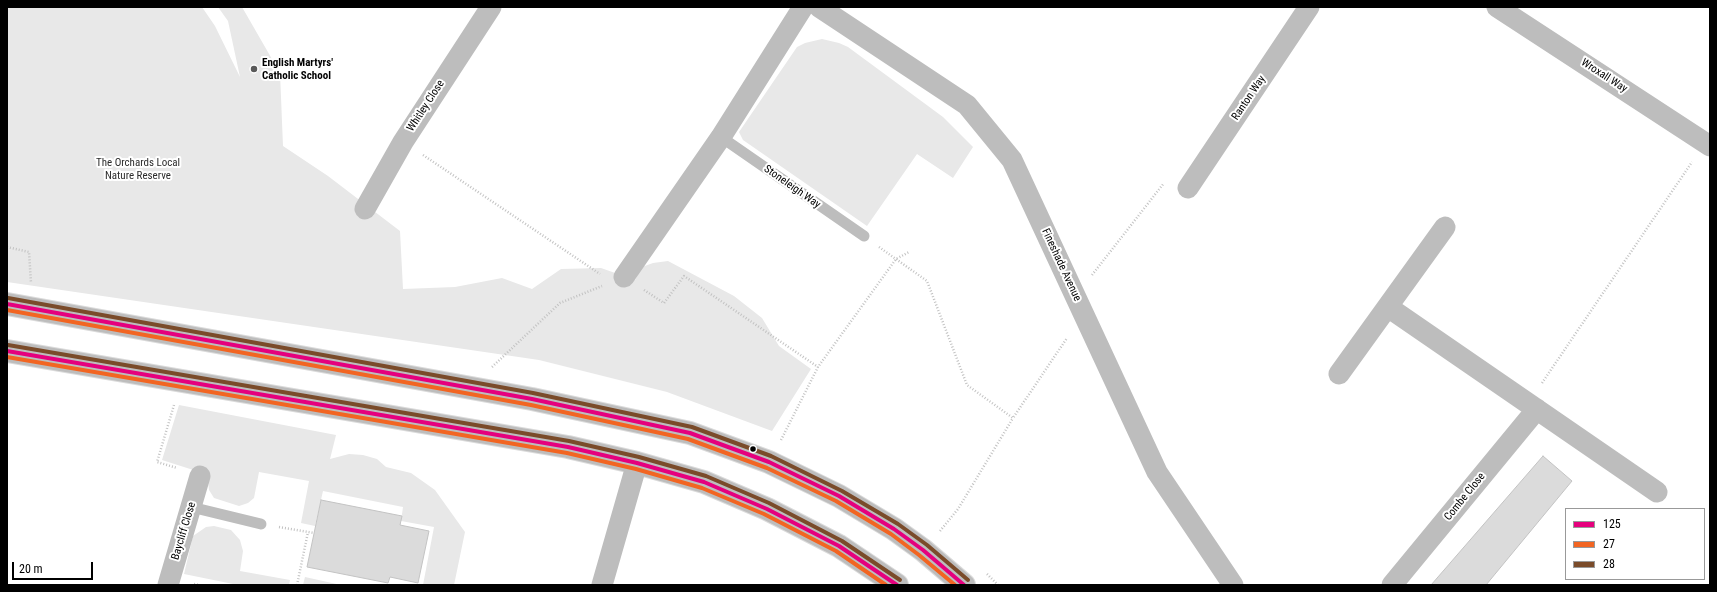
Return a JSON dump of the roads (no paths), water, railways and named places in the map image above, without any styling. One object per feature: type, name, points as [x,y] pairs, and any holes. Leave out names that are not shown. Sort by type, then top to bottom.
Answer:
[{"type":"main road","points":[[7,304],[532,399],[690,433],[769,462],[839,496],[894,529],[923,550],[964,585]]},
{"type":"main road","points":[[7,351],[560,446],[637,463],[704,482],[767,508],[839,546],[897,585]]},
{"type":"street","name":"Whitley Close","points":[[365,209],[403,142],[491,7]]},
{"type":"street","points":[[618,279],[721,137],[803,7]]},
{"type":"street","name":"Fineshade Avenue","points":[[819,7],[967,105],[1012,160],[1157,472],[1233,585]]},
{"type":"street","name":"Ranton Way","points":[[1188,188],[1309,7]]},
{"type":"street","name":"Wroxall Way","points":[[1497,7],[1708,141]]},
{"type":"street","points":[[1339,374],[1445,227]]},
{"type":"street","points":[[1388,307],[1657,492]]},
{"type":"street","name":"Combe Close","points":[[1392,585],[1533,406]]},
{"type":"street","points":[[602,585],[637,463]]},
{"type":"street","name":"Baycliff Close","points":[[168,585],[200,476]]},
{"type":"lane","name":"Stoneleigh Way","points":[[721,137],[864,236]]},
{"type":"lane","points":[[191,507],[261,524]]},
{"type":"place","name":"English Martyrs' Catholic School","points":[[254,69]]},
{"type":"park label","name":"The Orchards Local Nature Reserve","points":[[138,169]]}]
